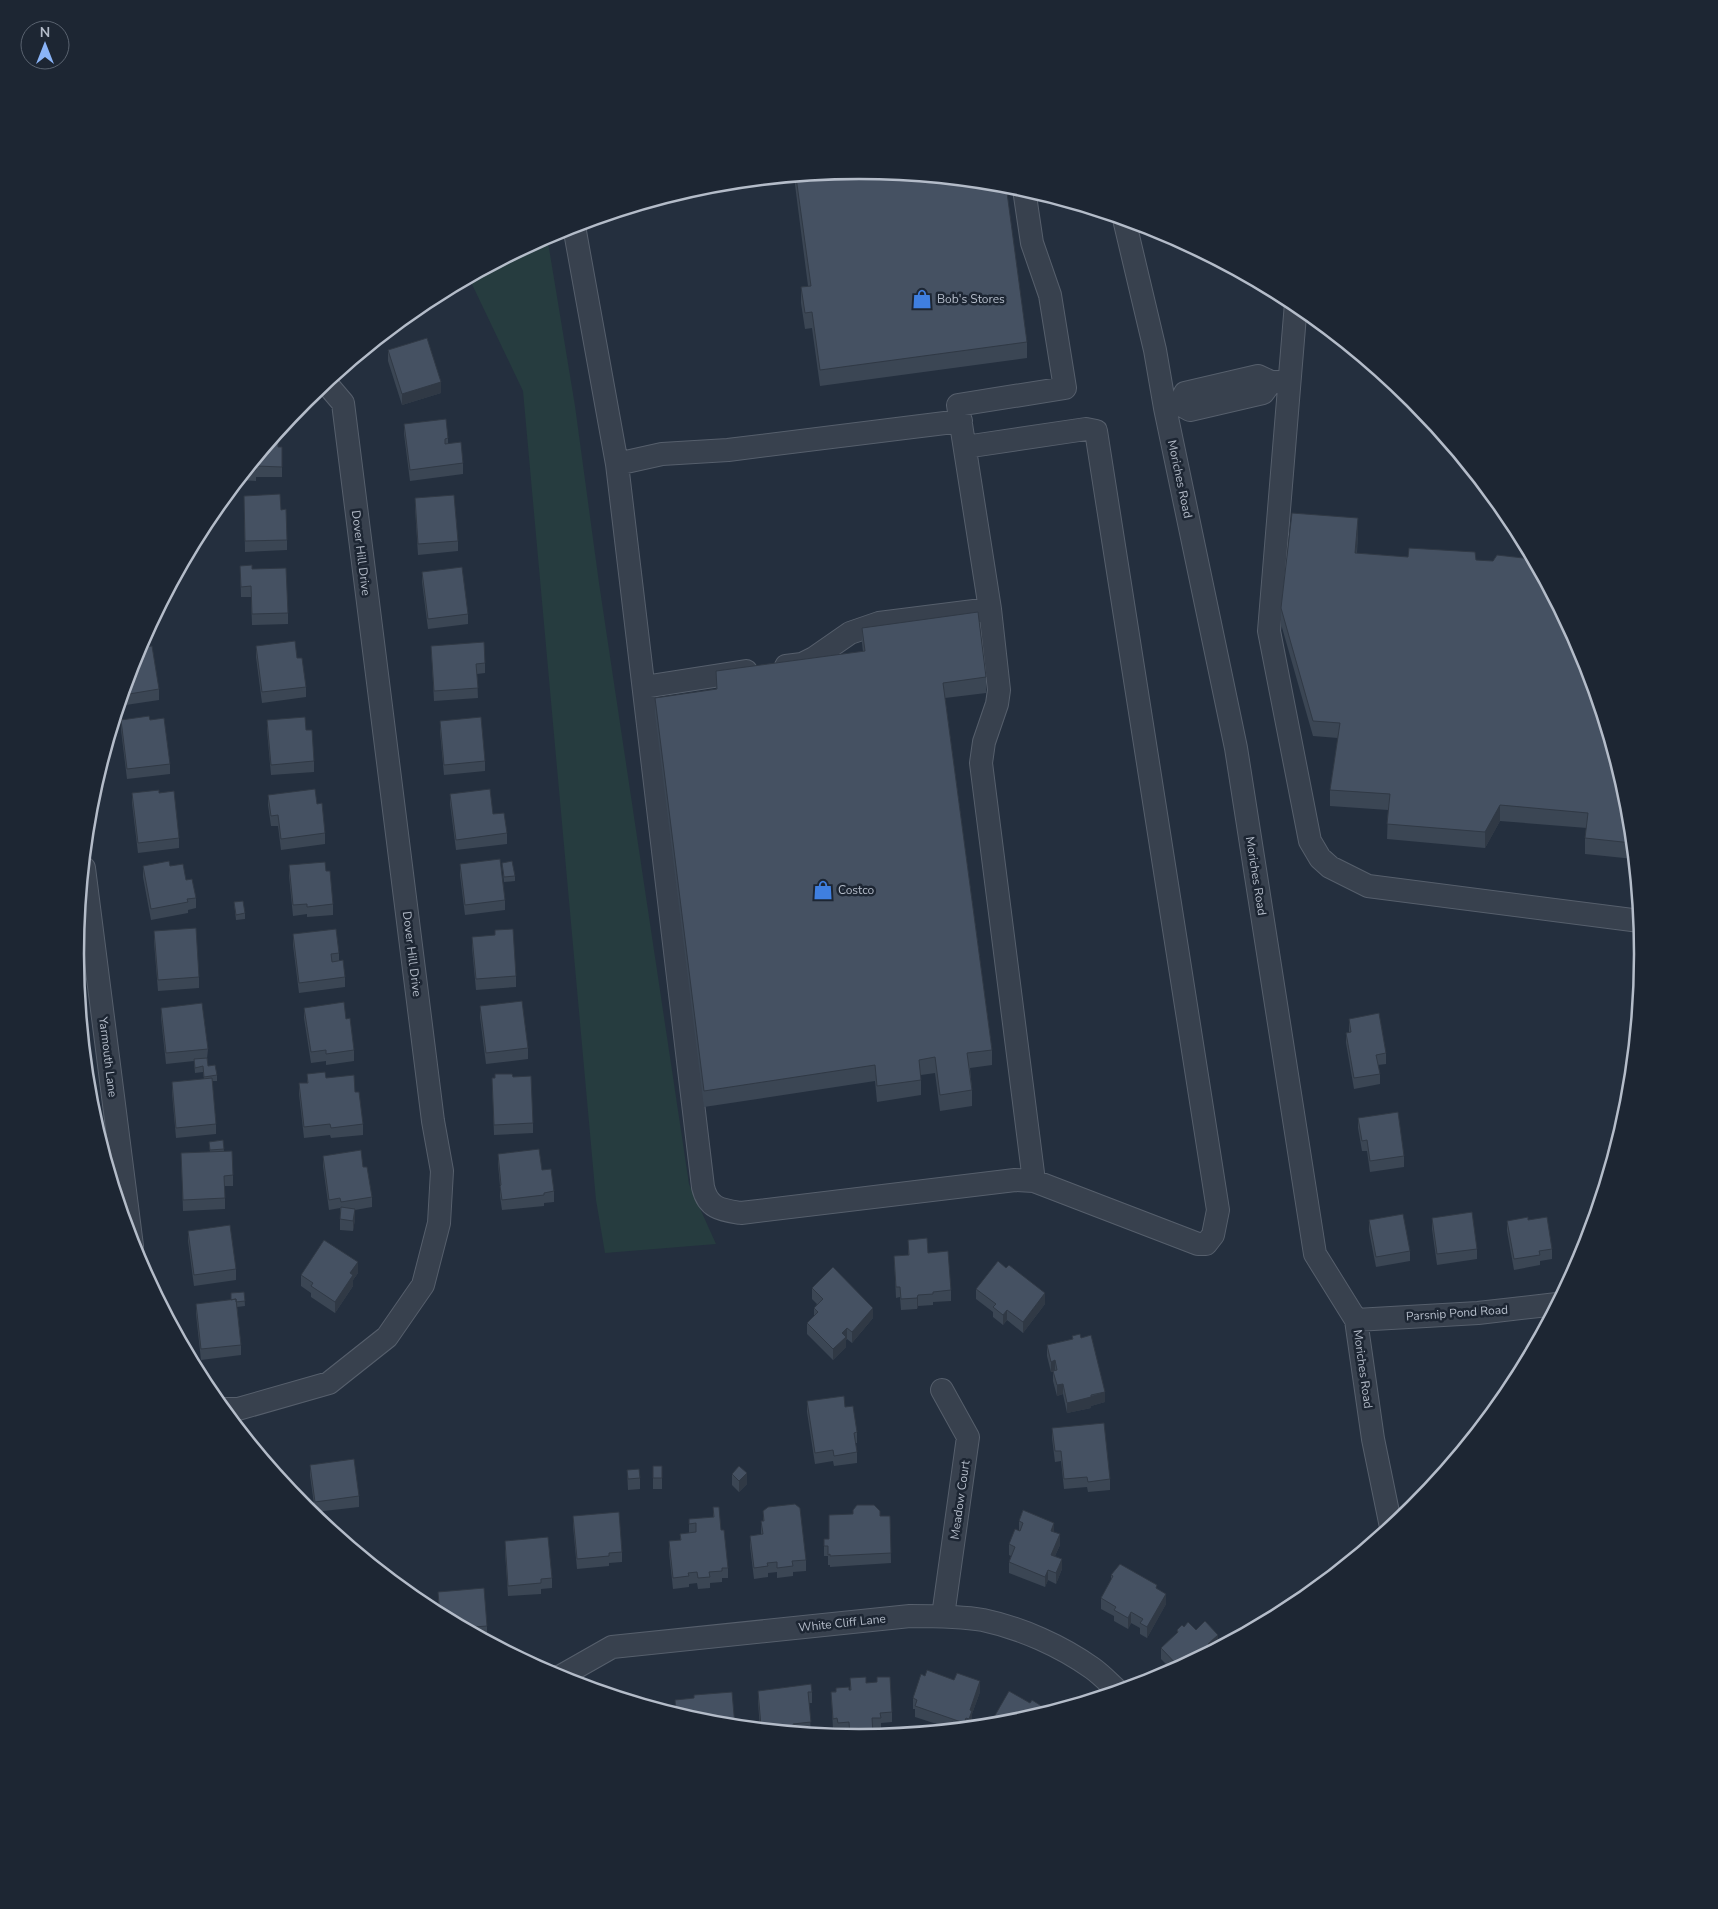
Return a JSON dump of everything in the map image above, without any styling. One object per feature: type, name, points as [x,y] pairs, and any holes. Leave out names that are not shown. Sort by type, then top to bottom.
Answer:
[{"type":"street","points":[[1025,198],[1032,243],[1050,294],[1065,388],[958,405],[990,608],[999,690],[997,704],[984,742],[981,763],[1034,1181]]},
{"type":"street","name":"Moriches Road","points":[[1126,227],[1155,350],[1172,406],[1236,748],[1315,1254],[1356,1320],[1373,1439],[1389,1519]]},
{"type":"street","points":[[575,233],[617,464],[705,1197],[719,1210],[741,1213],[1015,1180],[1034,1181],[1198,1244],[1206,1244],[1213,1235],[1218,1210],[1096,430],[965,447]]},
{"type":"street","points":[[1294,313],[1280,382],[1269,631],[1310,841],[1320,858],[1330,867],[1368,886],[1633,920]]},
{"type":"street","points":[[1172,406],[1186,392],[1258,376],[1280,382]]},
{"type":"street","name":"Dover Hill Drive","points":[[232,1409],[238,1409],[329,1383],[387,1337],[423,1284],[440,1223],[442,1171],[433,1121],[342,403],[330,388]]},
{"type":"street","points":[[617,464],[662,454],[728,450],[961,421]]},
{"type":"street","points":[[644,687],[802,664],[814,658],[850,632],[864,626],[990,608]]},
{"type":"street","name":"Yarmouth Lane","points":[[87,888],[127,1211]]},
{"type":"street","name":"Parsnip Pond Road","points":[[1356,1320],[1478,1312],[1550,1305]]},
{"type":"street","name":"Meadow Court","points":[[942,1390],[968,1437],[943,1616]]},
{"type":"street","name":"White Cliff Lane","points":[[567,1673],[612,1647],[910,1616],[943,1616],[983,1620],[1017,1630],[1060,1649],[1093,1669],[1113,1687]]},
{"type":"green space","points":[[548,244],[575,406],[599,583],[689,1184],[716,1244],[605,1253],[596,1200],[523,391],[471,283]]},
{"type":"building","points":[[859,179],[910,181],[1007,194],[1027,342],[820,370],[812,312],[805,313],[801,287],[811,286],[797,182]]},
{"type":"building","points":[[427,338],[441,382],[402,394],[388,350]]},
{"type":"building","points":[[446,419],[448,438],[445,439],[445,444],[461,442],[463,463],[410,470],[404,424]]},
{"type":"building","points":[[278,441],[278,447],[282,447],[282,467],[258,466]]},
{"type":"building","points":[[280,494],[281,510],[286,509],[287,540],[245,541],[244,496]]},
{"type":"building","points":[[454,495],[458,541],[418,544],[415,498]]},
{"type":"building","points":[[1292,513],[1358,518],[1355,553],[1408,557],[1409,548],[1475,552],[1476,560],[1493,561],[1497,555],[1525,558],[1554,612],[1575,658],[1593,705],[1608,754],[1626,842],[1585,838],[1588,813],[1500,805],[1485,832],[1387,824],[1390,794],[1330,790],[1340,723],[1313,721],[1281,608]]},
{"type":"building","points":[[252,565],[252,569],[286,568],[288,613],[252,614],[251,586],[241,587],[240,566]]},
{"type":"building","points":[[462,567],[468,614],[428,619],[422,572]]},
{"type":"building","name":"Costco","points":[[978,612],[986,677],[943,683],[992,1050],[967,1053],[972,1090],[940,1095],[935,1057],[919,1060],[921,1080],[877,1086],[875,1065],[704,1091],[655,698],[717,689],[716,671],[865,651],[862,628]]},
{"type":"building","points":[[295,641],[297,658],[302,658],[306,687],[262,692],[256,646]]},
{"type":"building","points":[[484,642],[485,663],[476,664],[478,688],[434,691],[431,646]]},
{"type":"building","points":[[148,646],[152,646],[159,689],[129,694]]},
{"type":"building","points":[[149,716],[150,720],[164,718],[170,764],[127,769],[121,720]]},
{"type":"building","points":[[305,717],[306,730],[312,730],[314,761],[271,765],[267,720]]},
{"type":"building","points":[[481,717],[485,761],[444,765],[440,721]]},
{"type":"building","points":[[315,789],[317,804],[322,803],[325,833],[281,839],[278,815],[271,816],[268,795]]},
{"type":"building","points":[[490,789],[493,814],[504,813],[507,833],[456,840],[450,794]]},
{"type":"building","points":[[159,790],[159,793],[174,791],[179,838],[138,843],[132,793]]},
{"type":"building","points":[[500,859],[505,900],[465,905],[460,864]]},
{"type":"building","points":[[169,861],[170,866],[183,864],[186,880],[192,879],[196,898],[187,899],[188,902],[151,909],[143,866]]},
{"type":"building","points":[[512,861],[515,876],[504,877],[502,863]]},
{"type":"building","points":[[325,862],[326,871],[330,871],[333,904],[307,907],[307,904],[293,905],[289,865]]},
{"type":"building","points":[[243,901],[245,913],[236,915],[234,902]]},
{"type":"building","points":[[196,928],[199,977],[158,980],[154,931]]},
{"type":"building","points":[[336,929],[339,953],[331,954],[332,962],[343,960],[345,977],[299,983],[293,934]]},
{"type":"building","points":[[513,929],[516,976],[476,979],[472,937],[495,935],[495,930]]},
{"type":"building","points":[[522,1001],[528,1048],[486,1053],[480,1006]]},
{"type":"building","points":[[344,1002],[346,1019],[350,1018],[354,1050],[326,1054],[326,1050],[311,1052],[304,1008]]},
{"type":"building","points":[[202,1003],[208,1049],[166,1053],[161,1008]]},
{"type":"building","points":[[1379,1013],[1386,1053],[1376,1055],[1380,1074],[1354,1078],[1346,1033],[1351,1032],[1349,1019]]},
{"type":"building","points":[[207,1058],[208,1066],[215,1065],[217,1075],[204,1077],[203,1066],[195,1068],[194,1059]]},
{"type":"building","points":[[325,1072],[326,1078],[354,1075],[355,1092],[359,1092],[363,1124],[331,1128],[330,1124],[304,1127],[299,1083],[308,1083],[307,1074]]},
{"type":"building","points":[[495,1074],[512,1074],[513,1077],[531,1076],[533,1123],[494,1125],[492,1078],[495,1078]]},
{"type":"building","points":[[212,1078],[216,1124],[176,1128],[172,1082]]},
{"type":"building","points":[[1398,1112],[1404,1156],[1370,1161],[1367,1140],[1362,1141],[1358,1118]]},
{"type":"building","points":[[223,1140],[224,1149],[210,1150],[209,1142]]},
{"type":"building","points":[[539,1149],[542,1170],[551,1169],[554,1191],[544,1193],[544,1195],[502,1200],[498,1154]]},
{"type":"building","points":[[361,1150],[363,1167],[367,1167],[372,1197],[341,1202],[340,1198],[329,1200],[323,1156]]},
{"type":"building","points":[[232,1151],[233,1175],[224,1176],[225,1198],[183,1200],[181,1153]]},
{"type":"building","points":[[341,1207],[355,1209],[353,1221],[340,1219]]},
{"type":"building","points":[[1472,1212],[1477,1249],[1437,1254],[1432,1218]]},
{"type":"building","points":[[1403,1214],[1410,1251],[1376,1257],[1369,1220]]},
{"type":"building","points":[[1528,1217],[1528,1220],[1547,1217],[1552,1249],[1539,1251],[1540,1255],[1514,1259],[1507,1221]]},
{"type":"building","points":[[230,1225],[236,1269],[194,1275],[188,1231]]},
{"type":"building","points":[[927,1238],[928,1253],[948,1251],[951,1290],[918,1295],[917,1298],[901,1299],[900,1287],[896,1287],[894,1256],[909,1255],[908,1240]]},
{"type":"building","points":[[324,1240],[358,1262],[350,1273],[353,1275],[335,1302],[311,1286],[313,1283],[301,1275]]},
{"type":"building","points":[[998,1261],[1006,1268],[1009,1265],[1045,1293],[1023,1322],[1007,1310],[1003,1315],[993,1307],[996,1304],[976,1289]]},
{"type":"building","points":[[833,1267],[873,1308],[852,1332],[847,1328],[842,1333],[846,1337],[833,1349],[807,1323],[818,1312],[814,1308],[823,1299],[812,1288]]},
{"type":"building","points":[[244,1292],[245,1301],[236,1302],[236,1299],[231,1300],[231,1293]]},
{"type":"building","points":[[236,1299],[241,1345],[201,1349],[196,1304]]},
{"type":"building","points":[[1080,1334],[1081,1338],[1091,1335],[1105,1392],[1067,1403],[1063,1384],[1057,1385],[1053,1371],[1057,1370],[1055,1360],[1051,1362],[1047,1345],[1073,1339],[1072,1336]]},
{"type":"building","points":[[844,1396],[845,1407],[853,1406],[857,1432],[854,1433],[857,1452],[834,1456],[833,1450],[815,1453],[807,1401]]},
{"type":"building","points":[[1104,1423],[1110,1479],[1088,1482],[1087,1477],[1064,1479],[1061,1451],[1055,1451],[1052,1428]]},
{"type":"building","points":[[354,1459],[359,1496],[315,1502],[310,1465]]},
{"type":"building","points":[[653,1466],[662,1466],[662,1478],[653,1478]]},
{"type":"building","points":[[739,1466],[747,1473],[739,1481],[732,1474]]},
{"type":"building","points":[[639,1469],[640,1478],[628,1479],[627,1470]]},
{"type":"building","points":[[795,1504],[800,1508],[806,1560],[792,1561],[793,1566],[777,1568],[777,1562],[767,1563],[768,1566],[754,1568],[750,1536],[763,1534],[761,1521],[764,1521],[763,1511],[768,1507]]},
{"type":"building","points":[[857,1505],[874,1505],[880,1511],[880,1516],[890,1516],[891,1553],[828,1555],[828,1546],[824,1546],[824,1539],[829,1539],[829,1515],[853,1514],[853,1510]]},
{"type":"building","points":[[713,1507],[719,1507],[721,1530],[724,1530],[728,1568],[722,1568],[722,1571],[709,1572],[710,1577],[698,1578],[697,1572],[688,1573],[689,1576],[673,1578],[669,1541],[681,1540],[680,1534],[696,1532],[696,1523],[689,1524],[689,1519],[714,1517]]},
{"type":"building","points":[[1023,1510],[1054,1523],[1051,1531],[1060,1534],[1051,1555],[1062,1559],[1056,1573],[1048,1570],[1045,1577],[1009,1562],[1015,1547],[1009,1544],[1015,1529],[1020,1531],[1023,1523],[1019,1521]]},
{"type":"building","points":[[619,1512],[622,1552],[609,1553],[609,1556],[577,1559],[573,1516]]},
{"type":"building","points":[[548,1537],[552,1578],[541,1579],[541,1583],[508,1586],[505,1541]]},
{"type":"building","points":[[1120,1564],[1157,1585],[1156,1588],[1166,1594],[1147,1627],[1140,1623],[1143,1619],[1131,1612],[1128,1618],[1114,1610],[1116,1607],[1101,1598],[1113,1576],[1111,1575]]},
{"type":"building","points":[[484,1588],[487,1626],[474,1628],[439,1606],[438,1592]]},
{"type":"building","points":[[1205,1621],[1218,1635],[1208,1644],[1210,1646],[1175,1662],[1161,1648],[1178,1632],[1177,1630],[1182,1625],[1184,1627],[1188,1622],[1196,1630]]},
{"type":"building","points":[[927,1670],[954,1680],[957,1673],[980,1681],[970,1710],[972,1711],[969,1719],[966,1718],[963,1723],[915,1706],[917,1700],[913,1698],[921,1674],[925,1676]]},
{"type":"building","points":[[866,1677],[866,1683],[877,1682],[877,1677],[890,1677],[892,1712],[880,1713],[881,1718],[872,1718],[873,1729],[850,1730],[849,1722],[838,1723],[837,1718],[833,1719],[831,1692],[836,1692],[836,1688],[849,1687],[849,1690],[851,1690],[850,1678]]},
{"type":"building","points":[[811,1684],[812,1692],[808,1692],[811,1722],[793,1724],[793,1727],[761,1723],[758,1691]]},
{"type":"building","points":[[1009,1691],[1030,1703],[1032,1700],[1043,1707],[1010,1715],[994,1718]]},
{"type":"building","points":[[732,1692],[734,1719],[676,1707],[675,1700],[694,1698],[694,1695]]},
{"type":"place","name":"Bob's Stores","points":[[922,299]]},
{"type":"place","name":"Costco","points":[[823,890]]}]
